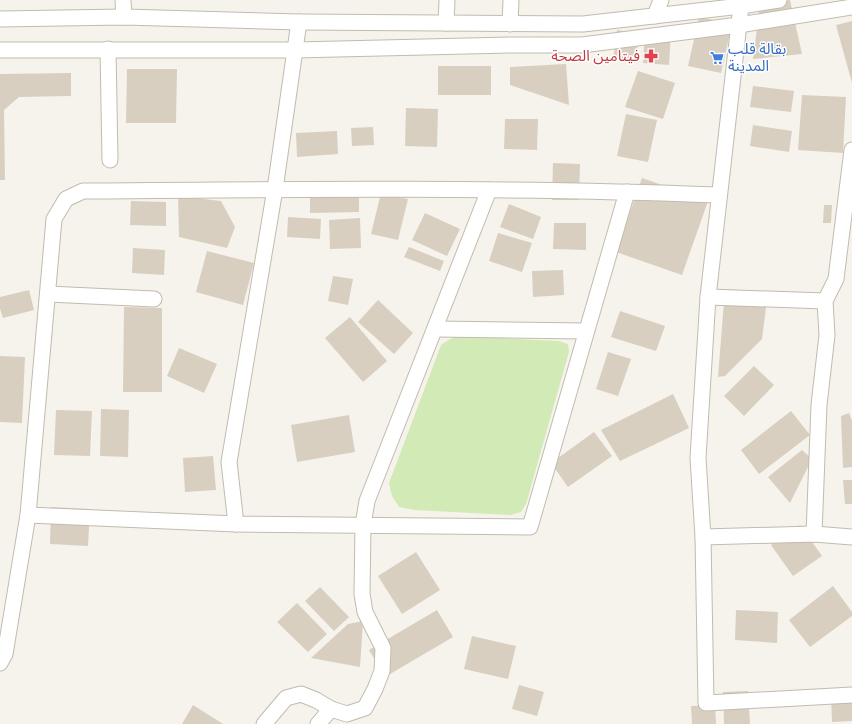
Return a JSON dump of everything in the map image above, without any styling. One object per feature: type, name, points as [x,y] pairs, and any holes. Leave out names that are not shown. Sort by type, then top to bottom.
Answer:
[{"type":"street","points":[[123,0],[124,16]]},
{"type":"street","points":[[446,23],[447,0]]},
{"type":"street","points":[[510,24],[511,0]]},
{"type":"street","points":[[654,16],[660,0]]},
{"type":"street","points":[[0,19],[124,16],[300,22],[583,24],[741,6],[779,0]]},
{"type":"street","points":[[741,6],[708,297],[698,458],[703,538],[706,703],[852,695]]},
{"type":"street","points":[[0,50],[295,50],[511,45],[582,45],[739,25],[852,7]]},
{"type":"street","points":[[236,524],[229,462],[275,189],[300,22]]},
{"type":"street","points":[[108,49],[110,160]]},
{"type":"street","points":[[814,534],[819,405],[828,335],[825,301],[836,279],[852,150]]},
{"type":"street","points":[[0,663],[5,654],[28,515],[54,219],[66,199],[83,191],[275,189],[489,190],[719,195]]},
{"type":"street","points":[[264,724],[286,698],[301,694],[316,700],[331,709],[347,714],[365,708],[375,689],[382,671],[383,648],[365,612],[362,594],[363,526],[367,501],[489,190]]},
{"type":"street","points":[[28,515],[236,524],[530,527],[627,192]]},
{"type":"street","points":[[48,294],[154,299]]},
{"type":"street","points":[[708,297],[825,301]]},
{"type":"street","points":[[435,329],[586,331]]},
{"type":"street","points":[[703,538],[814,534],[852,537]]},
{"type":"street","points":[[318,724],[331,709]]},
{"type":"green space","points":[[459,336],[559,341],[568,344],[569,352],[526,504],[521,512],[511,515],[415,510],[399,507],[392,496],[389,483],[441,345],[450,339]]},
{"type":"building","points":[[790,0],[802,54],[753,59],[760,5]]},
{"type":"building","points":[[699,17],[732,24],[721,73],[688,66]]},
{"type":"building","points":[[852,21],[852,83],[836,25]]},
{"type":"building","points":[[617,30],[639,34],[635,63],[613,60]]},
{"type":"building","points":[[645,31],[671,32],[669,65],[643,63]]},
{"type":"building","points":[[566,64],[569,105],[510,85],[510,67]]},
{"type":"building","points":[[438,66],[491,66],[491,95],[438,95]]},
{"type":"building","points":[[127,69],[177,69],[176,123],[126,123]]},
{"type":"building","points":[[638,71],[675,83],[663,119],[625,107]]},
{"type":"building","points":[[71,73],[71,96],[19,97],[4,110],[5,180],[0,180],[0,74]]},
{"type":"building","points":[[753,86],[794,91],[791,112],[750,107]]},
{"type":"building","points":[[802,95],[846,97],[843,153],[798,150]]},
{"type":"building","points":[[406,108],[438,109],[437,147],[405,146]]},
{"type":"building","points":[[626,114],[657,120],[648,162],[617,156]]},
{"type":"building","points":[[505,119],[538,119],[537,150],[504,149]]},
{"type":"building","points":[[753,125],[792,131],[789,152],[750,146]]},
{"type":"building","points":[[373,127],[374,145],[352,146],[351,128]]},
{"type":"building","points":[[337,131],[338,154],[297,157],[296,133]]},
{"type":"building","points":[[553,163],[580,164],[579,200],[552,200]]},
{"type":"building","points":[[642,178],[708,201],[682,275],[616,252]]},
{"type":"building","points":[[359,185],[359,212],[310,213],[310,186]]},
{"type":"building","points":[[381,193],[408,199],[398,240],[371,234]]},
{"type":"building","points":[[178,196],[221,201],[235,227],[227,248],[179,237]]},
{"type":"building","points":[[131,201],[166,202],[166,226],[130,225]]},
{"type":"building","points":[[509,204],[541,217],[533,239],[500,227]]},
{"type":"building","points":[[824,205],[832,205],[831,223],[823,223]]},
{"type":"building","points":[[425,213],[460,229],[447,256],[412,240]]},
{"type":"building","points":[[288,217],[321,219],[320,239],[287,237]]},
{"type":"building","points":[[360,218],[361,248],[330,249],[329,220]]},
{"type":"building","points":[[554,223],[586,223],[586,250],[553,249]]},
{"type":"building","points":[[498,233],[532,243],[522,272],[489,261]]},
{"type":"building","points":[[409,247],[444,261],[440,271],[404,257]]},
{"type":"building","points":[[133,248],[165,250],[164,275],[132,273]]},
{"type":"building","points":[[207,251],[254,263],[243,305],[196,292]]},
{"type":"building","points":[[563,270],[564,295],[533,297],[532,271]]},
{"type":"building","points":[[333,276],[353,279],[348,305],[328,301]]},
{"type":"building","points":[[725,289],[768,292],[762,339],[725,376],[718,377]]},
{"type":"building","points":[[29,290],[34,310],[3,318],[0,309],[0,297]]},
{"type":"building","points":[[378,300],[413,333],[394,354],[358,322]]},
{"type":"building","points":[[124,307],[162,308],[162,392],[123,392]]},
{"type":"building","points":[[620,311],[665,326],[656,351],[611,337]]},
{"type":"building","points":[[350,317],[387,361],[363,382],[325,338]]},
{"type":"building","points":[[179,348],[217,364],[204,393],[167,376]]},
{"type":"building","points":[[608,352],[631,359],[618,396],[596,389]]},
{"type":"building","points":[[0,356],[25,357],[22,423],[0,422]]},
{"type":"building","points":[[754,366],[774,385],[744,416],[724,396]]},
{"type":"building","points":[[673,394],[689,428],[620,461],[601,430]]},
{"type":"building","points":[[101,409],[129,410],[128,457],[100,456]]},
{"type":"building","points":[[56,410],[92,411],[90,456],[54,455]]},
{"type":"building","points":[[791,411],[810,435],[759,474],[741,450]]},
{"type":"building","points":[[849,413],[852,421],[852,467],[843,468],[841,416]]},
{"type":"building","points":[[349,415],[355,452],[297,462],[291,425]]},
{"type":"building","points":[[594,432],[612,456],[568,487],[551,463]]},
{"type":"building","points":[[802,450],[812,459],[790,503],[768,477]]},
{"type":"building","points":[[213,456],[216,490],[185,492],[183,458]]},
{"type":"building","points":[[843,480],[852,480],[852,504],[845,504]]},
{"type":"building","points":[[51,507],[90,509],[88,546],[50,544]]},
{"type":"building","points":[[800,525],[822,556],[793,576],[771,545]]},
{"type":"building","points":[[416,552],[440,590],[402,614],[378,576]]},
{"type":"building","points":[[833,586],[852,612],[852,616],[810,647],[789,620]]},
{"type":"building","points":[[320,587],[349,617],[334,631],[305,601]]},
{"type":"building","points":[[297,603],[327,634],[308,652],[277,622]]},
{"type":"building","points":[[437,610],[453,637],[385,677],[369,650]]},
{"type":"building","points":[[736,610],[778,612],[777,643],[735,640]]},
{"type":"building","points":[[363,621],[360,667],[311,658],[348,624]]},
{"type":"building","points":[[472,636],[516,646],[508,679],[464,669]]},
{"type":"building","points":[[519,685],[544,692],[537,716],[512,709]]},
{"type":"building","points":[[748,691],[750,724],[724,724],[723,692]]},
{"type":"building","points":[[852,695],[852,721],[832,722],[831,696]]},
{"type":"building","points":[[193,705],[223,724],[182,724]]},
{"type":"building","points":[[715,705],[716,724],[692,724],[691,706]]},
{"type":"place","name":"فيتامين الصحة","points":[[651,56]]},
{"type":"place","name":"بقالة قلب المدينة","points":[[717,58]]}]
